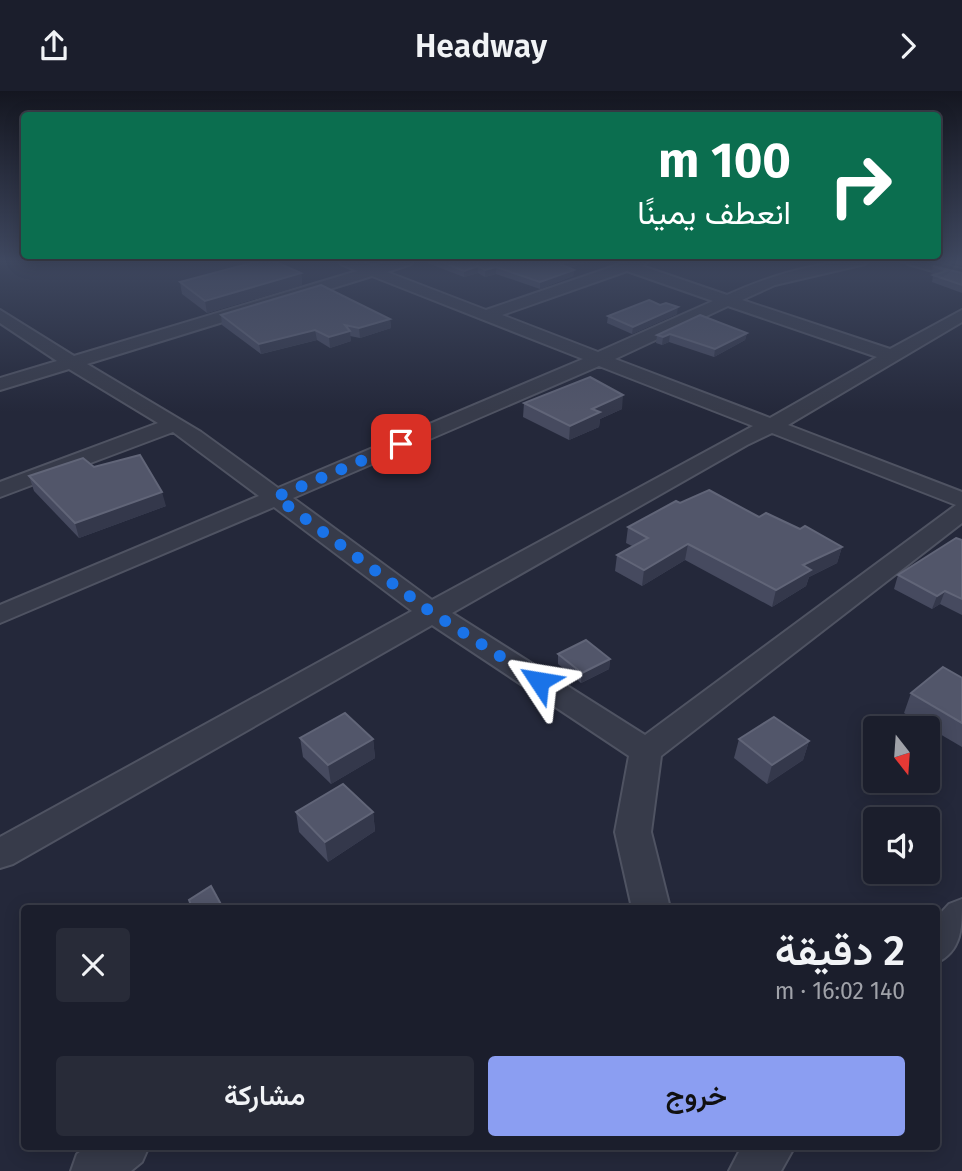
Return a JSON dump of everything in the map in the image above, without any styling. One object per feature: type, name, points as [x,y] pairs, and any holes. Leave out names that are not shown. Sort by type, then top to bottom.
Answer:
[{"type":"street","points":[[0,384],[238,311]]},
{"type":"street","points":[[479,311],[962,500]]},
{"type":"street","points":[[488,315],[498,311]]},
{"type":"street","points":[[0,615],[599,359],[702,311]]},
{"type":"street","points":[[761,311],[892,356]]},
{"type":"street","points":[[0,315],[71,362],[174,424],[431,612],[646,751]]},
{"type":"street","points":[[0,854],[739,440],[771,426],[959,320]]},
{"type":"street","points":[[0,490],[174,424]]},
{"type":"street","points":[[650,905],[633,832],[646,751],[962,511]]},
{"type":"street","points":[[940,941],[962,915]]},
{"type":"street","points":[[94,1171],[121,1150]]},
{"type":"street","points":[[752,1171],[769,1150]]},
{"type":"building","points":[[233,311],[375,311],[390,319],[359,328],[345,325],[350,331],[329,337],[315,330],[259,344],[221,315]]},
{"type":"building","points":[[620,311],[668,311],[633,327],[608,316]]},
{"type":"building","points":[[700,315],[747,333],[715,349],[670,334],[663,337],[657,335]]},
{"type":"building","points":[[590,377],[623,395],[592,409],[600,412],[570,426],[524,403]]},
{"type":"building","points":[[140,455],[162,492],[75,523],[29,476],[83,458],[94,467]]},
{"type":"building","points":[[709,490],[759,517],[766,513],[800,529],[805,526],[842,547],[803,565],[811,570],[776,590],[688,544],[644,570],[617,555],[648,538],[628,527],[676,501],[680,503]]},
{"type":"building","points":[[956,538],[962,540],[962,599],[945,591],[937,596],[898,575]]},
{"type":"building","points":[[586,640],[610,659],[582,673],[558,654]]},
{"type":"building","points":[[943,667],[962,678],[962,723],[911,693]]},
{"type":"building","points":[[345,713],[373,739],[328,765],[300,738]]},
{"type":"building","points":[[774,717],[809,741],[772,765],[739,739]]},
{"type":"building","points":[[343,784],[373,812],[325,842],[296,812]]},
{"type":"building","points":[[211,886],[221,905],[191,905],[189,900]]},
{"type":"route","points":[[401,444],[276,497],[431,612],[539,681]]}]
